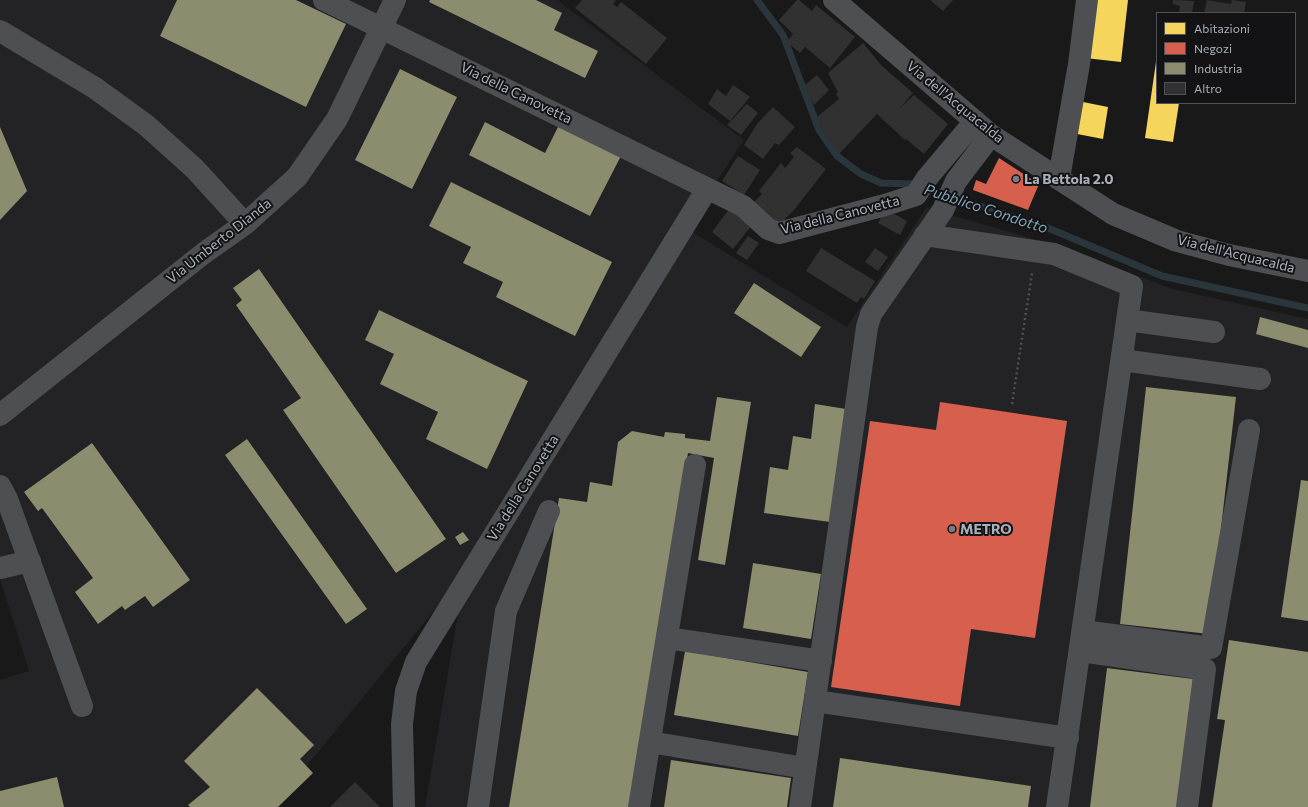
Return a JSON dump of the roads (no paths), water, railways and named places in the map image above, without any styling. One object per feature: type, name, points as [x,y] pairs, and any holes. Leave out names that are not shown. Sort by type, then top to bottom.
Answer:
[{"type":"street","name":"Via della Canovetta","points":[[324,0],[744,206],[768,229],[778,233],[885,206],[922,187],[975,121]]},
{"type":"street","name":"Via Umberto Dianda","points":[[0,415],[204,253],[245,224],[297,177],[337,119],[395,0]]},
{"type":"street","name":"Via dell'Acquacalda","points":[[834,0],[991,135],[1114,214],[1177,241],[1229,255],[1308,271]]},
{"type":"street","points":[[1059,178],[1079,64],[1087,0]]},
{"type":"street","points":[[0,31],[95,88],[146,125],[195,169],[245,224]]},
{"type":"street","points":[[800,807],[867,326],[871,314],[943,210],[956,181],[991,135]]},
{"type":"street","name":"Via della Canovetta","points":[[404,807],[402,724],[406,691],[416,662],[707,189]]},
{"type":"street","points":[[925,235],[1054,254],[1132,286],[1057,807]]},
{"type":"street","points":[[1128,320],[1214,332]]},
{"type":"street","points":[[1122,360],[1260,379]]},
{"type":"street","points":[[1082,641],[1211,648],[1249,430]]},
{"type":"street","points":[[639,807],[695,465]]},
{"type":"street","points":[[0,486],[7,499],[82,706]]},
{"type":"street","points":[[478,807],[506,611],[549,512]]},
{"type":"street","points":[[0,568],[30,561]]},
{"type":"street","points":[[667,638],[821,662]]},
{"type":"street","points":[[1082,641],[1205,669],[1187,807]]},
{"type":"street","points":[[815,702],[1068,738]]},
{"type":"street","points":[[650,742],[805,768]]},
{"type":"waterway","name":"Pubblico Condotto","points":[[757,0],[783,35],[819,130],[837,156],[861,174],[881,183],[912,184],[1048,228],[1162,276],[1308,308]]},
{"type":"place","name":"La Bettola 2.0","points":[[1016,179]]},
{"type":"place","name":"METRO","points":[[952,529]]}]
